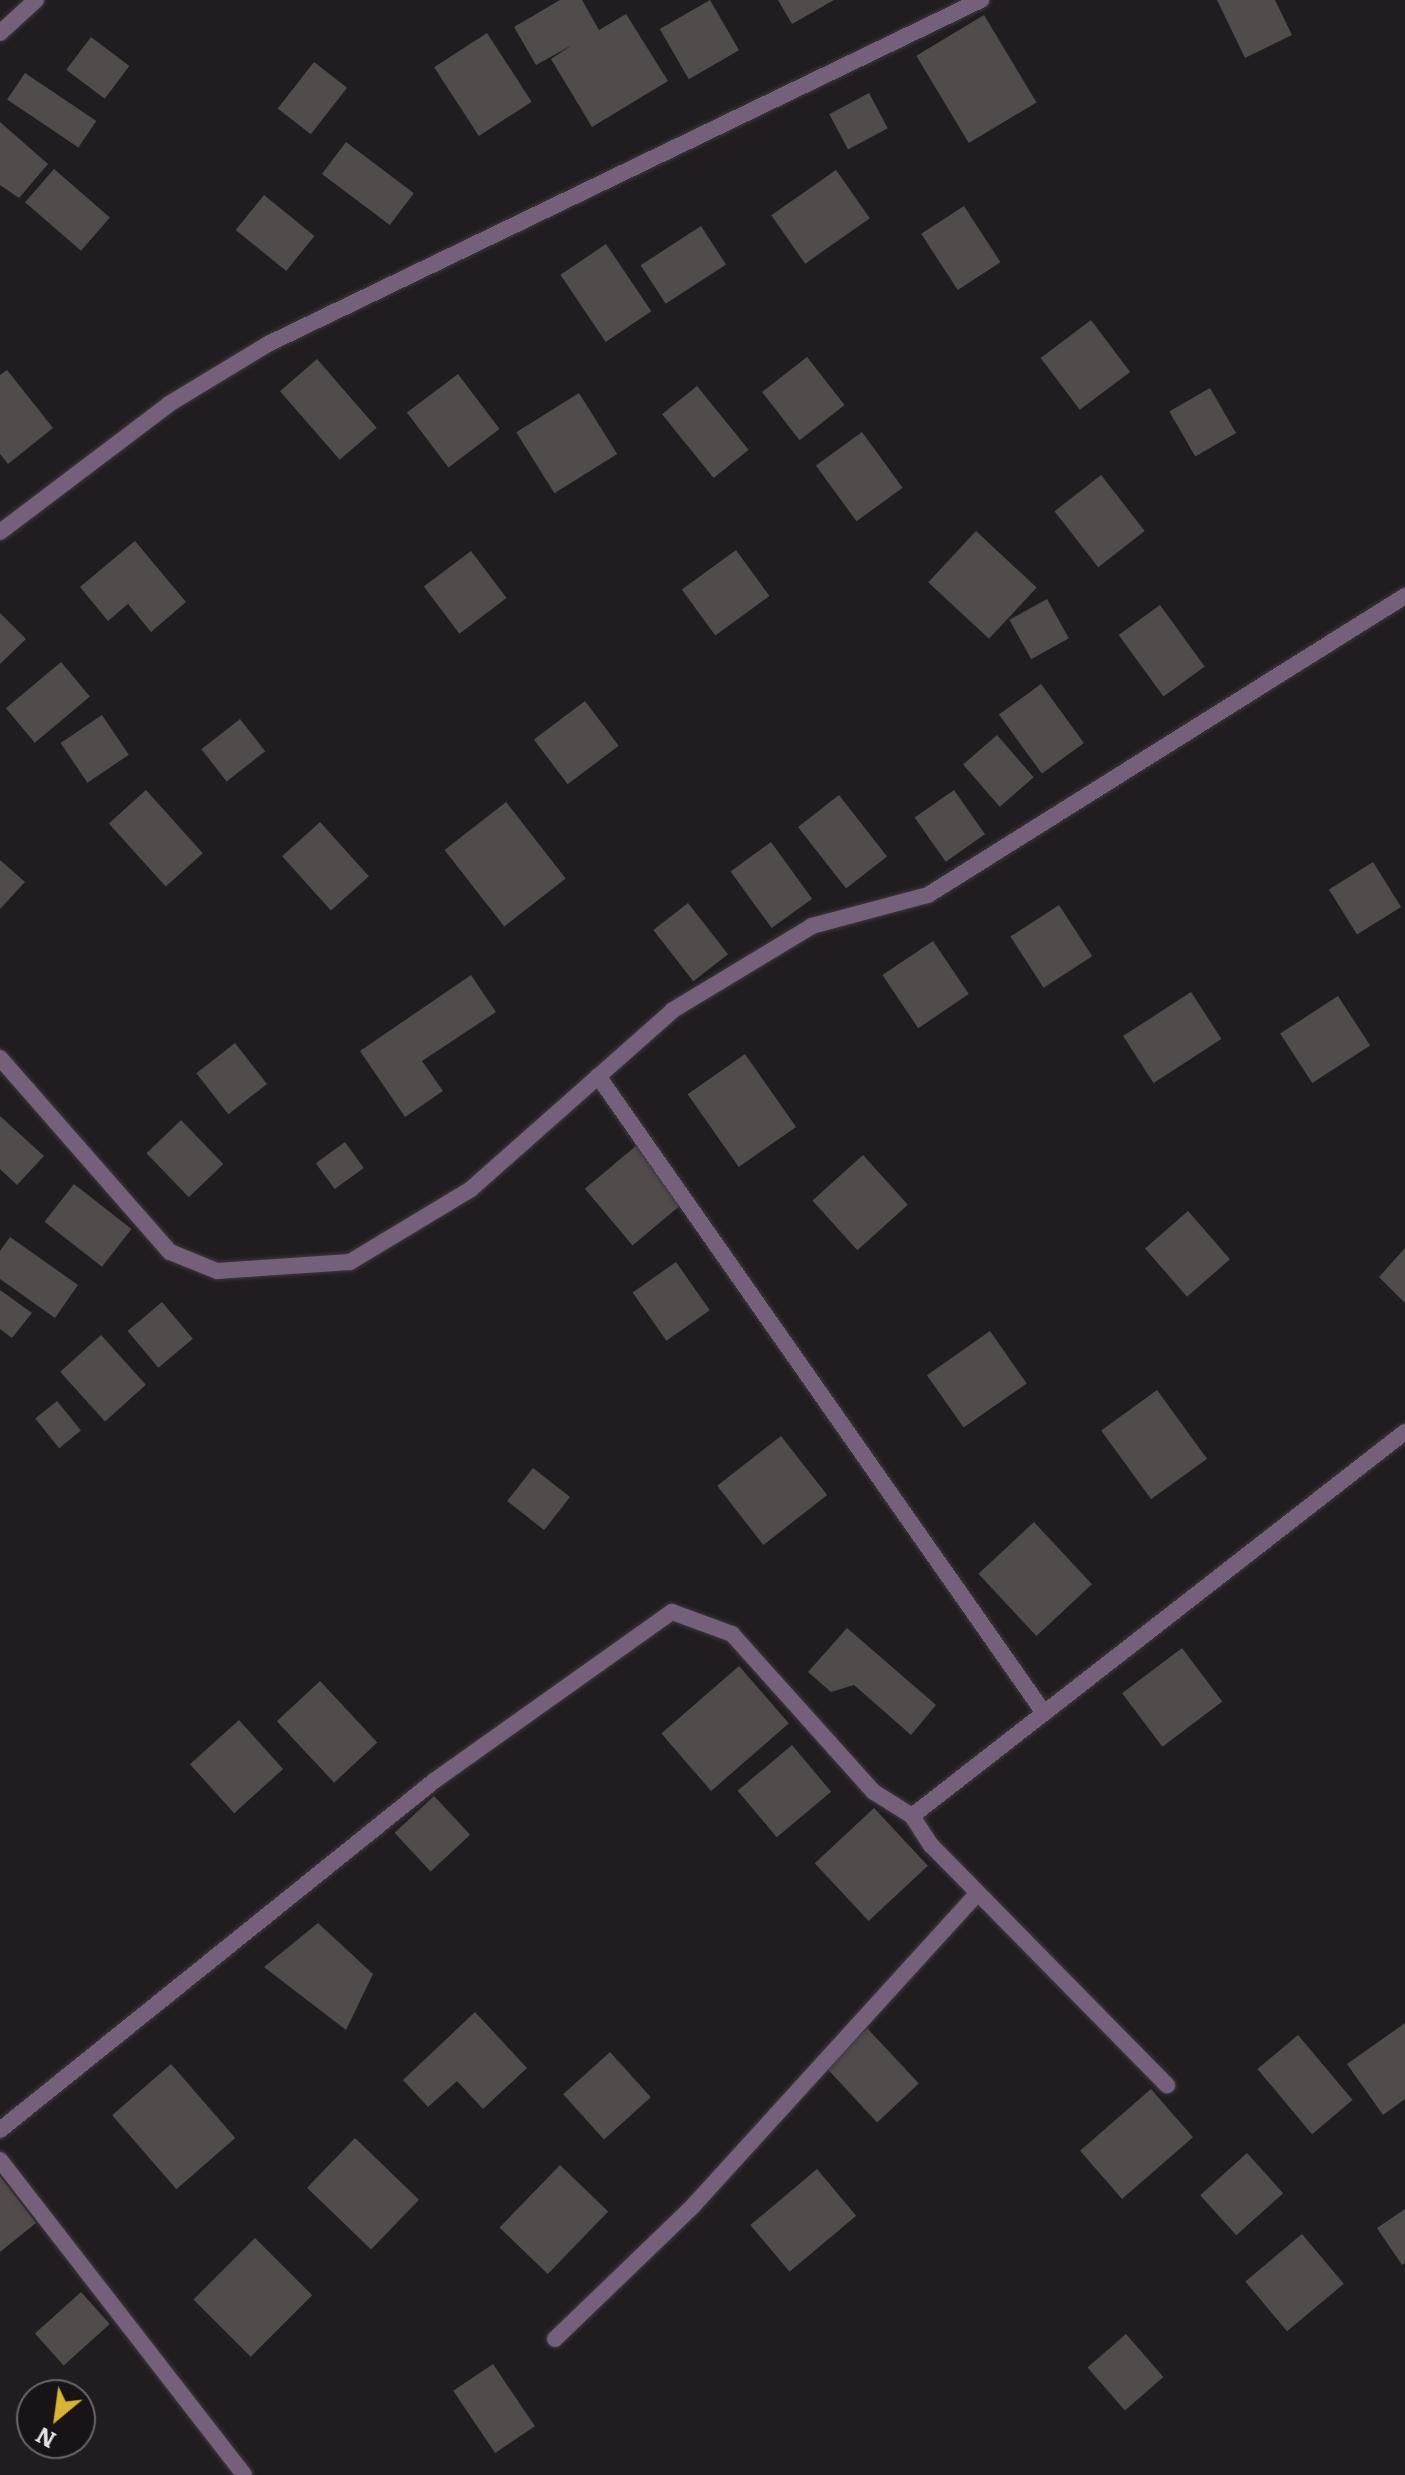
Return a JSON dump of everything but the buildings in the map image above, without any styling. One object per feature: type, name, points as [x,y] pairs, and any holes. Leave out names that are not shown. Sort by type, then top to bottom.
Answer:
[{"type":"street","points":[[0,33],[36,0]]},
{"type":"street","points":[[0,532],[169,404],[268,344],[981,0]]},
{"type":"street","points":[[0,1058],[170,1252],[217,1271],[259,1273],[350,1262],[405,1235],[471,1189],[673,1010],[812,926],[928,895],[1405,596]]},
{"type":"street","points":[[598,1076],[1044,1713]]},
{"type":"street","points":[[912,1816],[1405,1432]]},
{"type":"street","points":[[0,2130],[434,1781],[672,1612],[732,1634],[874,1792],[912,1816],[978,1893],[1167,2085]]},
{"type":"street","points":[[555,2339],[693,2206],[978,1893]]},
{"type":"street","points":[[0,2160],[244,2475]]}]
